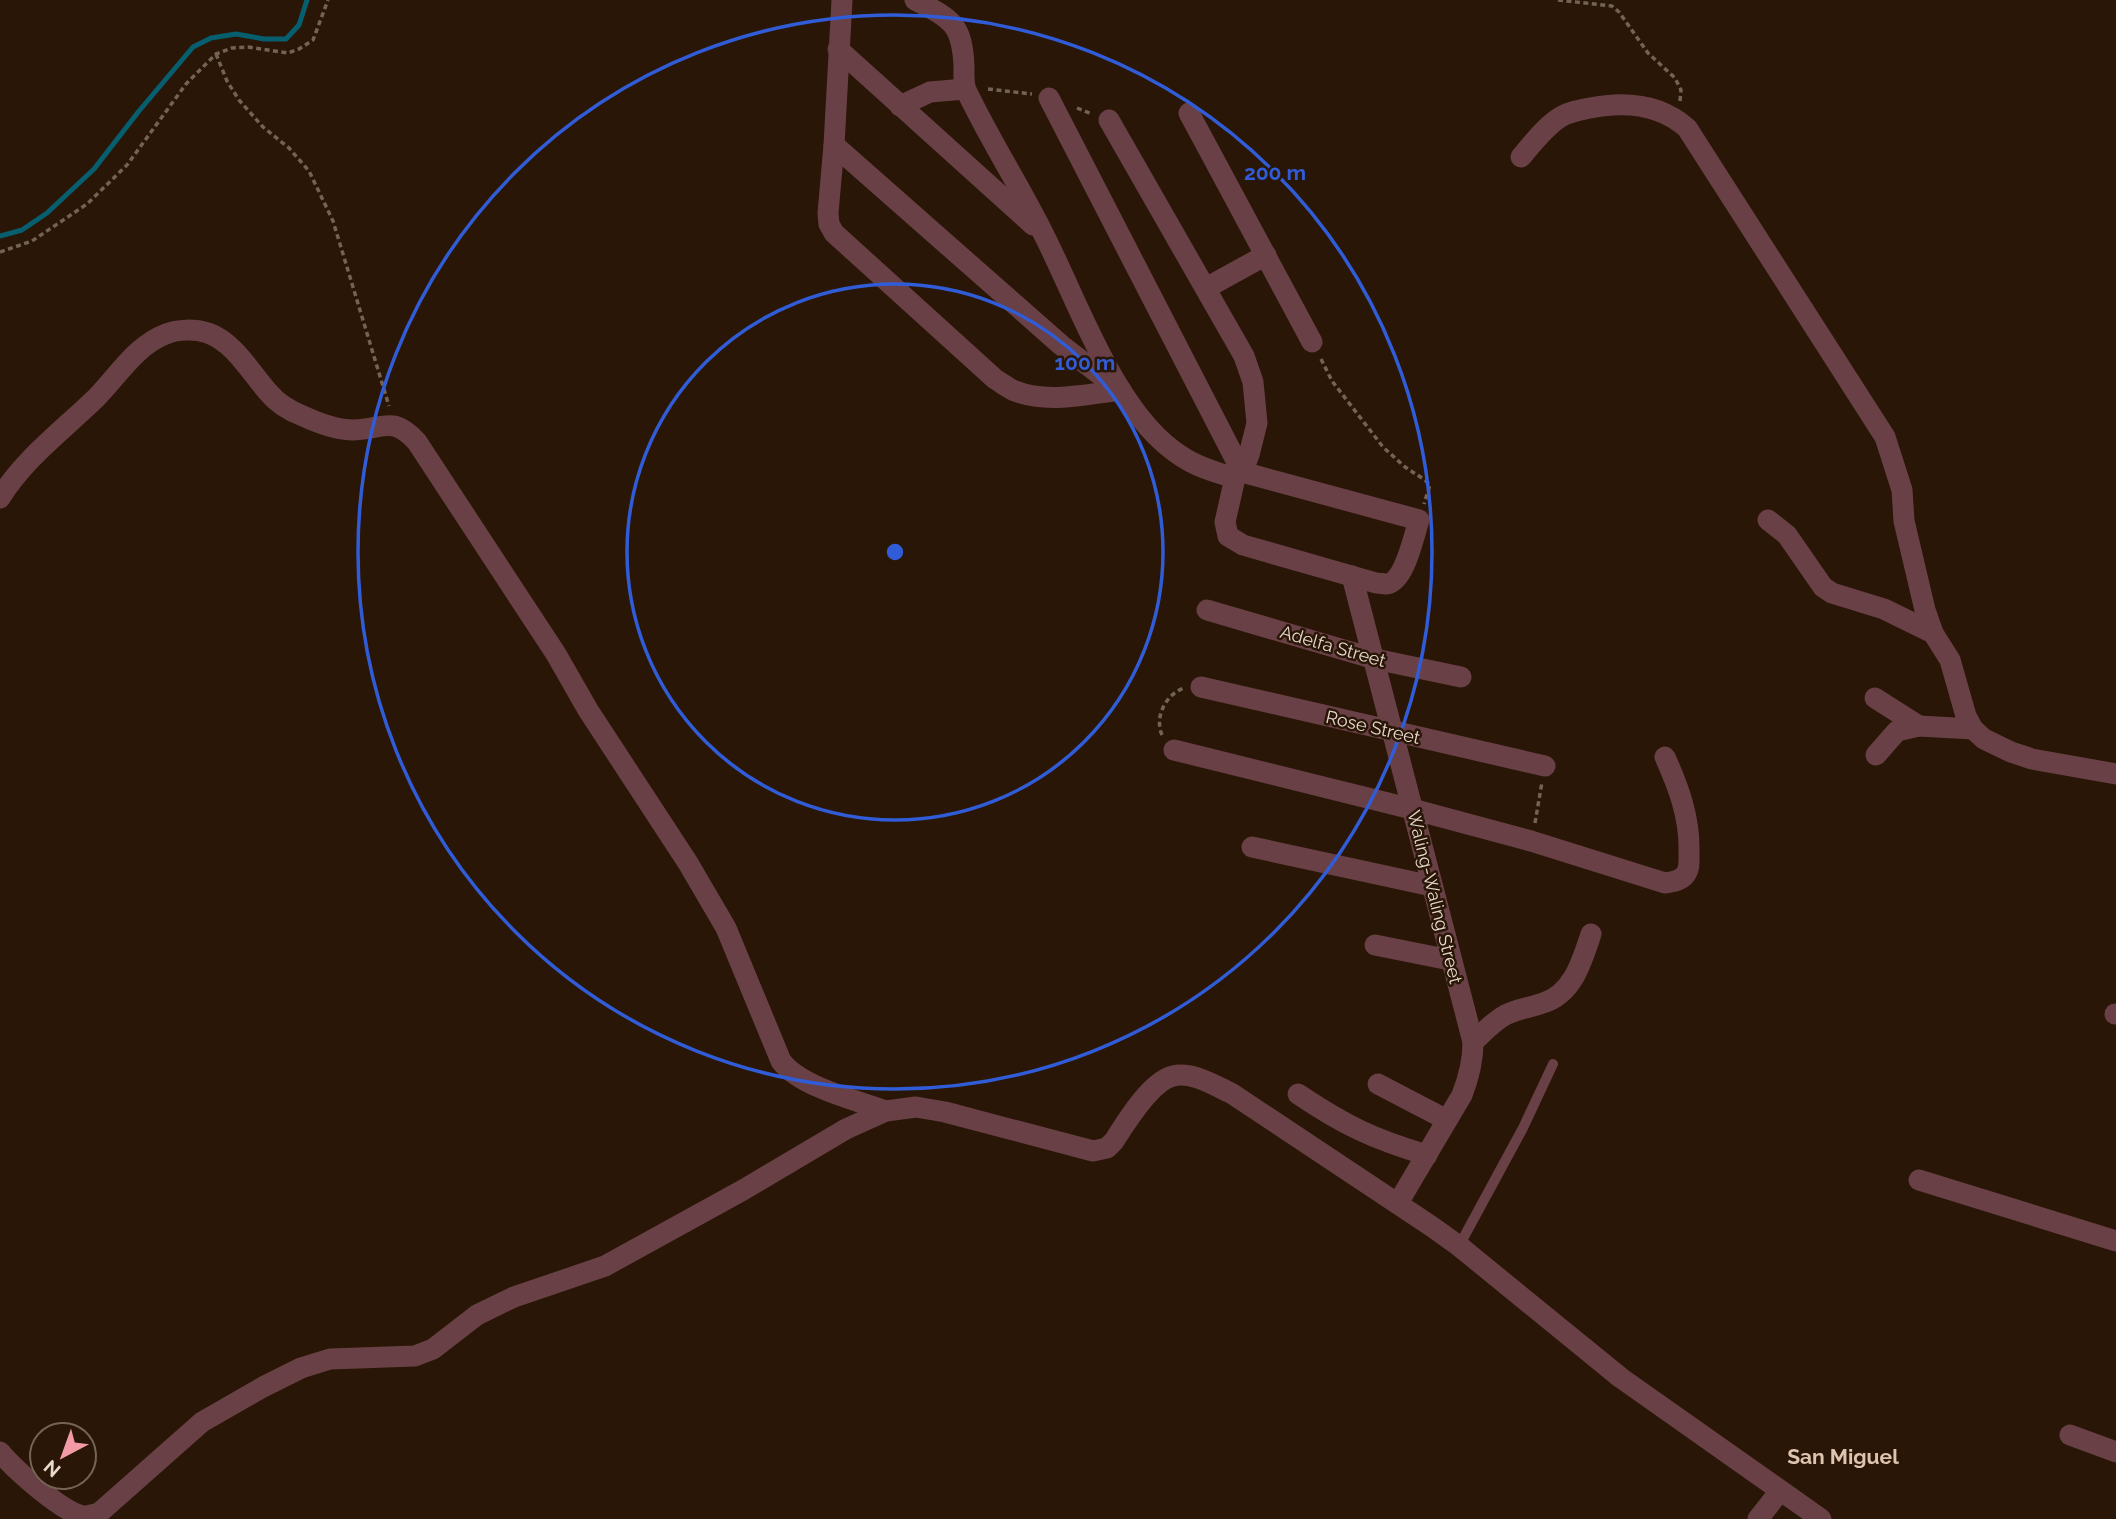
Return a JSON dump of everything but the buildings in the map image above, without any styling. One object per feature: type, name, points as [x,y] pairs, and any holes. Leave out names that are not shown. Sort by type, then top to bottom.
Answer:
[{"type":"street","points":[[842,0],[828,213],[834,233],[995,379],[1014,390],[1034,396],[1062,397],[1118,387]]},
{"type":"street","points":[[915,0],[947,18],[961,37],[965,89],[1045,236],[1118,387],[1145,422],[1180,456],[1212,471],[1238,475],[1419,520],[1396,581],[1387,584],[1352,576],[1243,545],[1228,536],[1224,522],[1238,475],[1254,439],[1257,422],[1253,382],[1244,356],[1109,120]]},
{"type":"street","points":[[838,49],[1045,236]]},
{"type":"street","points":[[900,106],[930,92],[965,89]]},
{"type":"street","points":[[1049,98],[1238,475]]},
{"type":"street","points":[[1521,157],[1560,117],[1606,105],[1639,105],[1675,117],[1687,128],[1885,437],[1902,490],[1904,521],[1918,588],[1933,633],[1950,660],[1966,716],[1973,729],[1984,739],[2032,759],[2116,775]]},
{"type":"street","points":[[1189,113],[1312,342]]},
{"type":"street","points":[[834,145],[1061,345],[1118,387]]},
{"type":"street","points":[[1206,288],[1266,255]]},
{"type":"street","points":[[0,498],[38,452],[95,398],[126,363],[165,334],[185,330],[209,334],[229,347],[269,394],[304,417],[332,427],[352,430],[395,425],[402,428],[416,442],[450,492],[556,654],[587,710],[688,863],[726,928],[781,1061],[809,1082],[886,1111]]},
{"type":"street","points":[[1768,520],[1787,535],[1823,587],[1832,593],[1884,609],[1933,633]]},
{"type":"street","name":"Waling-Waling Street","points":[[1352,576],[1473,1042],[1469,1076],[1398,1203]]},
{"type":"street","name":"Adelfa Street","points":[[1207,610],[1375,659],[1461,677]]},
{"type":"street","name":"Rose Street","points":[[1201,687],[1545,766]]},
{"type":"street","points":[[1875,698],[1919,726]]},
{"type":"street","points":[[1876,755],[1897,731],[1919,726],[1973,729]]},
{"type":"street","points":[[1174,750],[1531,841],[1665,883],[1677,881],[1685,875],[1689,865],[1690,831],[1680,791],[1665,757]]},
{"type":"street","points":[[1252,847],[1432,886]]},
{"type":"street","points":[[1473,1042],[1502,1017],[1547,1002],[1561,994],[1573,979],[1591,934]]},
{"type":"street","points":[[1375,945],[1450,960]]},
{"type":"street","points":[[0,1452],[61,1506],[87,1517],[99,1513],[202,1422],[263,1387],[301,1368],[330,1359],[415,1356],[433,1349],[477,1315],[514,1297],[605,1266],[743,1190],[846,1129],[886,1111],[916,1107],[945,1112],[1093,1151],[1107,1148],[1114,1141],[1154,1087],[1173,1076],[1188,1076],[1231,1093],[1398,1203],[1459,1246],[1621,1378],[1821,1519]]},
{"type":"street","points":[[1378,1084],[1447,1119]]},
{"type":"street","points":[[1298,1094],[1334,1119],[1360,1132],[1427,1155]]},
{"type":"street","points":[[1919,1180],[2116,1241]]},
{"type":"street","points":[[2070,1435],[2116,1452]]},
{"type":"street","points":[[1758,1519],[1780,1491]]},
{"type":"lane","points":[[1459,1246],[1517,1139],[1553,1064]]},
{"type":"path","points":[[0,252],[32,241],[87,204],[127,165],[186,84],[216,54],[232,48],[248,47],[288,53],[299,49],[313,40],[328,0]]},
{"type":"path","points":[[1558,0],[1602,4],[1612,6],[1619,12],[1648,53],[1675,78],[1681,90],[1675,117]]},
{"type":"path","points":[[216,54],[227,81],[239,100],[309,171],[333,221],[395,425]]},
{"type":"path","points":[[1312,342],[1332,381],[1383,447],[1430,485],[1419,520]]},
{"type":"path","points":[[1174,750],[1164,741],[1159,729],[1162,710],[1169,696],[1181,688],[1201,687]]},
{"type":"path","points":[[1531,841],[1545,766]]},
{"type":"waterway","points":[[0,236],[22,230],[47,213],[94,169],[193,47],[211,38],[236,34],[264,39],[286,39],[299,25],[307,0]]},
{"type":"district","name":"San Miguel","points":[[1843,1456]]}]
